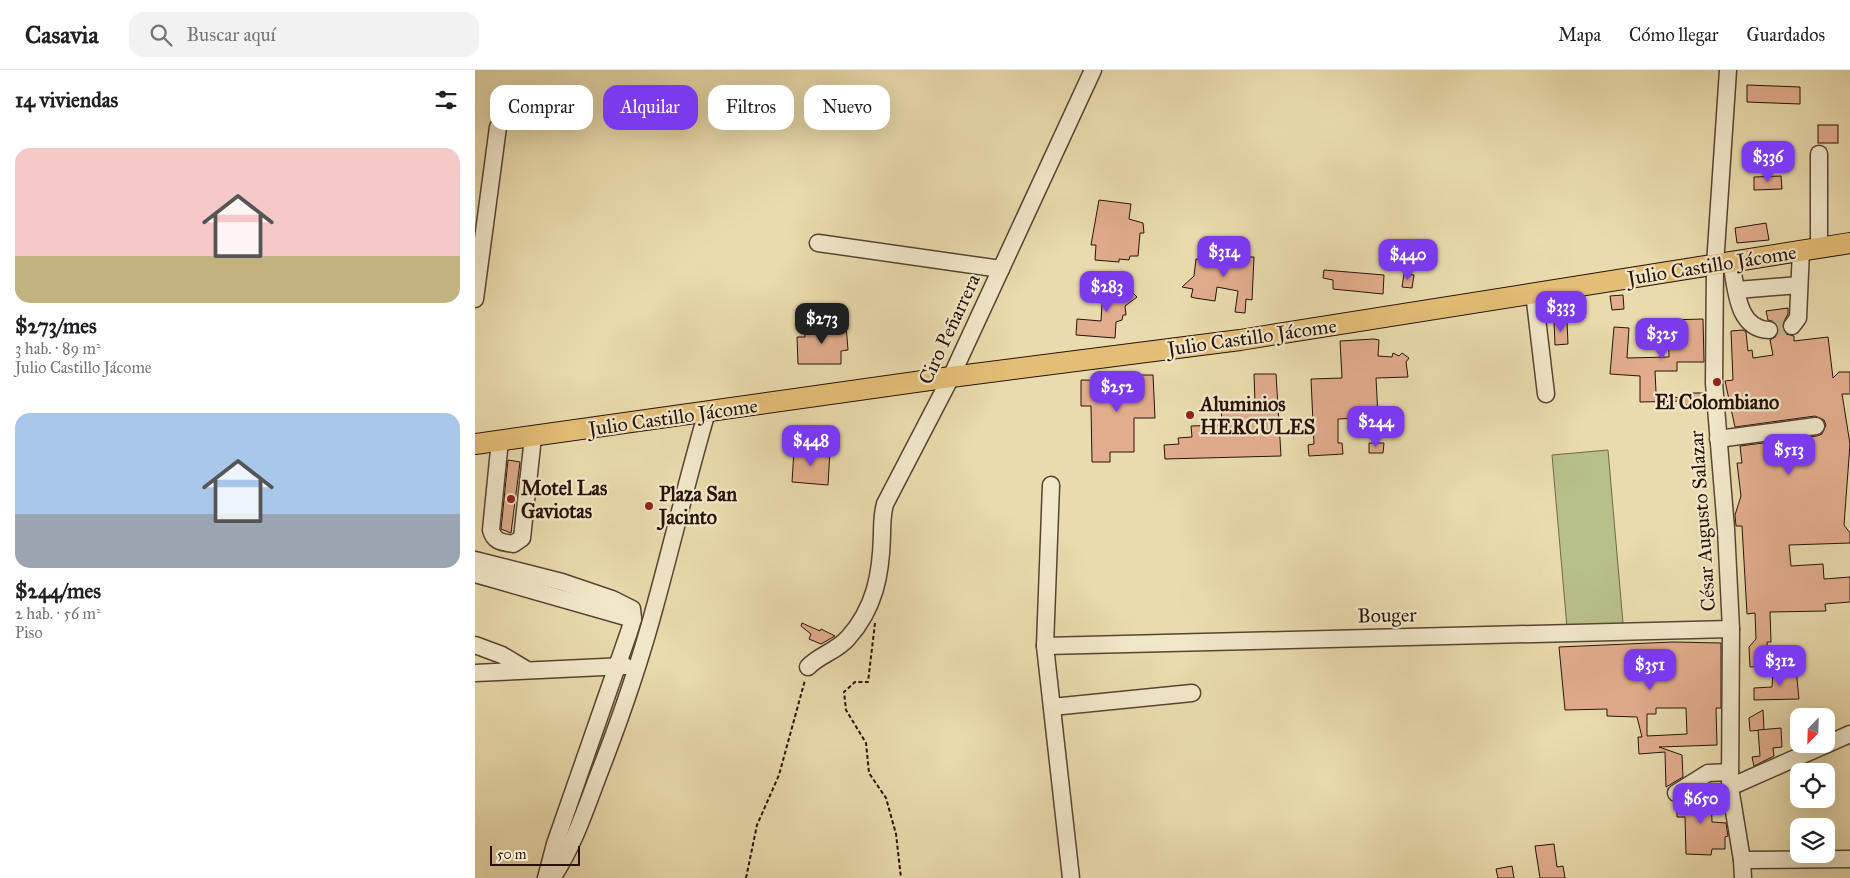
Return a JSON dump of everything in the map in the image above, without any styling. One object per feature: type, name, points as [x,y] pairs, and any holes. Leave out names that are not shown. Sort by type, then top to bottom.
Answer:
[{"type":"main road","name":"Julio Castillo Jácome","points":[[475,444],[951,377],[1240,340],[1850,243]]},
{"type":"street","name":"Ciro Peñarrera","points":[[869,611],[877,583],[882,535],[881,519],[885,504],[951,377],[1093,70]]},
{"type":"street","name":"César Augusto Salazar","points":[[1728,70],[1723,263],[1714,384],[1726,528],[1731,629],[1730,780],[1743,878]]},
{"type":"street","points":[[475,299],[498,130]]},
{"type":"street","points":[[1792,326],[1797,318],[1799,286],[1810,249],[1819,154]]},
{"type":"street","points":[[818,243],[1001,269]]},
{"type":"street","points":[[1723,263],[1737,290],[1741,310],[1751,326],[1760,330],[1769,330]]},
{"type":"street","points":[[1737,290],[1799,286]]},
{"type":"street","points":[[1534,293],[1547,394]]},
{"type":"street","points":[[552,878],[561,866],[583,815],[622,713],[655,607],[686,482],[707,412]]},
{"type":"street","points":[[1718,439],[1816,426]]},
{"type":"street","points":[[499,440],[491,530],[493,537],[497,540],[513,544],[522,538],[533,437]]},
{"type":"street","points":[[1051,485],[1045,646],[1071,878]]},
{"type":"street","points":[[475,560],[562,582],[612,599],[632,609],[633,619],[553,852],[546,878]]},
{"type":"street","points":[[475,574],[633,619]]},
{"type":"street","points":[[808,667],[847,640],[869,611]]},
{"type":"street","name":"Bouger","points":[[1045,646],[1731,629]]},
{"type":"street","points":[[475,645],[502,655],[527,670]]},
{"type":"street","points":[[475,673],[637,666]]},
{"type":"street","points":[[1052,707],[1192,693]]},
{"type":"street","points":[[1676,793],[1704,775],[1730,780],[1850,734]]},
{"type":"street","points":[[1742,860],[1850,859]]},
{"type":"path","points":[[869,611],[876,624],[868,682],[855,682],[844,692],[846,710],[866,743],[869,773],[886,798],[896,834],[901,878]]},
{"type":"path","points":[[746,878],[757,825],[779,775],[808,667]]},
{"type":"green space","points":[[1608,450],[1624,635],[1568,639],[1552,455]]},
{"type":"building","points":[[1747,85],[1800,87],[1800,104],[1747,102]]},
{"type":"building","points":[[1818,125],[1838,125],[1838,143],[1818,143]]},
{"type":"building","points":[[1781,176],[1782,189],[1754,190],[1754,177]]},
{"type":"building","points":[[1099,200],[1131,204],[1129,219],[1143,223],[1144,233],[1140,233],[1138,256],[1130,256],[1129,260],[1119,259],[1119,262],[1095,260],[1096,245],[1091,245]]},
{"type":"building","points":[[1766,223],[1769,240],[1737,243],[1735,228]]},
{"type":"building","points":[[1225,251],[1241,254],[1241,257],[1254,257],[1252,300],[1246,299],[1245,313],[1235,312],[1238,291],[1217,287],[1215,301],[1191,297],[1193,289],[1182,287],[1194,276],[1196,259],[1205,260],[1206,256],[1214,257],[1214,253],[1225,253]]},
{"type":"building","points":[[1324,270],[1384,275],[1383,294],[1333,289],[1333,280],[1323,278]]},
{"type":"building","points":[[1404,274],[1414,275],[1412,288],[1402,287]]},
{"type":"building","points":[[1108,284],[1114,290],[1118,286],[1122,290],[1126,286],[1137,297],[1125,306],[1126,315],[1123,315],[1122,320],[1116,322],[1115,338],[1076,335],[1077,319],[1101,321],[1103,286]]},
{"type":"building","points":[[1623,295],[1624,309],[1612,310],[1610,296]]},
{"type":"building","points":[[1788,308],[1788,314],[1782,325],[1786,334],[1794,336],[1794,341],[1828,337],[1833,378],[1839,372],[1850,372],[1850,394],[1842,394],[1850,444],[1844,525],[1850,533],[1850,543],[1789,545],[1791,566],[1823,564],[1824,579],[1850,577],[1850,602],[1825,604],[1826,611],[1770,612],[1771,642],[1767,642],[1768,666],[1750,667],[1749,647],[1756,639],[1755,613],[1747,614],[1742,526],[1736,526],[1735,515],[1741,496],[1737,463],[1742,463],[1740,446],[1817,436],[1822,434],[1826,425],[1824,420],[1815,416],[1735,427],[1725,381],[1733,380],[1731,331],[1743,330],[1746,332],[1748,351],[1752,350],[1753,358],[1773,355],[1770,340],[1777,336],[1779,327],[1775,322],[1768,320],[1766,311]]},
{"type":"building","points":[[1703,319],[1704,362],[1677,362],[1677,371],[1655,371],[1656,392],[1682,399],[1682,393],[1704,393],[1704,406],[1682,405],[1682,401],[1640,402],[1640,376],[1610,374],[1614,327],[1629,328],[1627,358],[1669,357],[1668,320]]},
{"type":"building","points":[[1554,321],[1567,322],[1568,344],[1555,345]]},
{"type":"building","points":[[846,325],[848,350],[841,351],[841,364],[798,364],[797,337],[805,337],[804,327]]},
{"type":"building","points":[[1379,340],[1378,356],[1392,357],[1393,353],[1399,356],[1402,353],[1409,358],[1406,362],[1408,377],[1376,378],[1378,417],[1338,419],[1338,443],[1342,443],[1343,454],[1309,456],[1308,445],[1314,444],[1311,379],[1342,378],[1340,341]]},
{"type":"building","points":[[1254,374],[1276,374],[1281,456],[1165,459],[1164,445],[1179,444],[1178,438],[1192,437],[1191,426],[1222,425],[1221,404],[1255,403]]},
{"type":"building","points":[[1132,375],[1153,375],[1155,418],[1134,418],[1134,452],[1110,452],[1110,462],[1092,462],[1091,406],[1081,406],[1081,380],[1132,381]]},
{"type":"building","points":[[1369,443],[1384,443],[1383,453],[1369,453]]},
{"type":"building","points":[[794,450],[830,450],[828,485],[792,482]]},
{"type":"building","points":[[508,460],[520,462],[511,533],[501,529]]},
{"type":"building","points":[[802,623],[835,636],[821,644],[809,639],[811,634],[801,626]]},
{"type":"building","points":[[1673,642],[1721,643],[1721,708],[1716,708],[1717,745],[1659,747],[1682,755],[1683,777],[1666,787],[1665,752],[1639,754],[1638,737],[1642,737],[1637,717],[1607,716],[1607,709],[1565,710],[1559,647]],"holes":[[[1656,708],[1686,708],[1687,734],[1647,736],[1647,714],[1656,714]]]},
{"type":"building","points":[[1796,669],[1799,699],[1754,700],[1754,688],[1772,687],[1773,671]]},
{"type":"building","points":[[1763,710],[1764,730],[1750,731],[1749,718]]},
{"type":"building","points":[[1781,728],[1782,747],[1773,748],[1774,756],[1754,766],[1752,757],[1760,756],[1758,730]]},
{"type":"building","points":[[1698,791],[1711,791],[1712,822],[1726,823],[1728,836],[1725,837],[1725,849],[1712,849],[1711,855],[1686,854],[1685,817],[1677,817],[1677,804]]},
{"type":"building","points":[[1554,844],[1557,867],[1563,866],[1565,878],[1540,878],[1535,846]]},
{"type":"building","points":[[1512,866],[1514,878],[1498,878],[1496,869]]},
{"type":"tunnel","points":[[1769,330],[1792,326]]},
{"type":"place","name":"El Colombiano","points":[[1717,382]]},
{"type":"place","name":"Aluminios HERCULES","points":[[1190,415]]},
{"type":"place","name":"Motel Las Gaviotas","points":[[511,499]]},
{"type":"place","name":"Plaza San Jacinto","points":[[649,506]]}]
